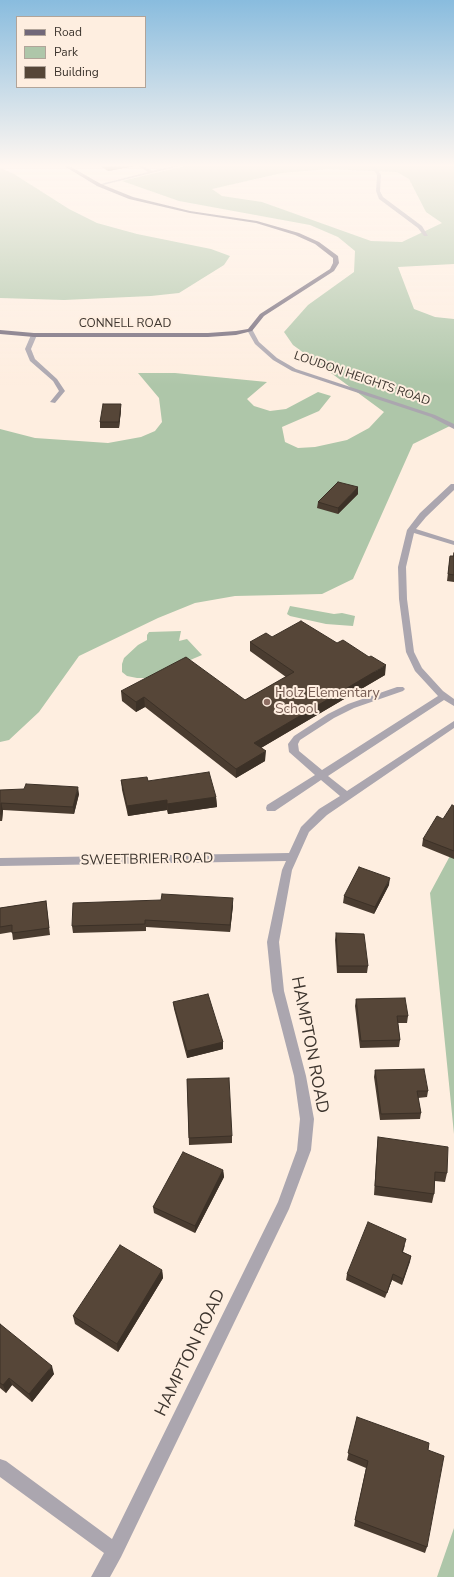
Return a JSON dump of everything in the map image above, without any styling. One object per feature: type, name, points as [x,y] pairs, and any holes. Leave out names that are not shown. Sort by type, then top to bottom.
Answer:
[{"type":"main road","points":[[250,330],[262,315],[332,270],[336,263],[336,257],[317,243],[303,238]]},
{"type":"main road","name":"CONNELL ROAD","points":[[0,332],[34,335],[208,335],[250,330]]},
{"type":"street","name":"LOUDON HEIGHTS ROAD","points":[[250,330],[257,343],[275,359],[294,370],[433,416],[454,427]]},
{"type":"street","points":[[34,335],[28,349],[32,360],[55,380],[62,391],[53,402]]},
{"type":"street","points":[[454,486],[423,515],[411,530],[402,567],[403,599],[410,652],[418,669],[444,696],[454,703]]},
{"type":"street","points":[[411,530],[454,543]]},
{"type":"street","points":[[346,796],[320,776],[294,752],[293,744],[296,738],[331,716],[351,706],[400,689]]},
{"type":"street","points":[[271,808],[444,696]]},
{"type":"street","name":"HAMPTON ROAD","points":[[100,1577],[115,1551],[284,1204],[304,1150],[307,1119],[300,1076],[278,990],[272,942],[288,870],[293,857],[306,830],[323,812],[454,724]]},
{"type":"street","name":"SWEETBRIER ROAD","points":[[0,862],[293,857]]},
{"type":"street","points":[[0,1467],[115,1551]]},
{"type":"green space","points":[[0,238],[155,238],[211,249],[230,256],[224,265],[179,293],[151,296],[64,300],[0,298]]},
{"type":"green space","points":[[339,238],[361,238],[371,241],[402,242],[411,238],[454,238],[454,264],[398,267],[414,309],[435,317],[454,319],[454,424],[413,444],[353,579],[322,594],[235,596],[195,603],[158,618],[79,656],[39,712],[9,740],[0,742],[0,429],[35,438],[108,443],[141,437],[155,431],[162,422],[159,398],[138,373],[175,373],[267,382],[247,399],[254,406],[270,411],[286,409],[318,392],[331,396],[319,411],[282,427],[285,442],[298,448],[315,447],[347,440],[369,428],[384,412],[293,345],[284,332],[308,305],[354,272],[355,251]]},
{"type":"green space","points":[[290,606],[334,614],[342,613],[355,616],[353,626],[326,624],[290,616],[287,614]]},
{"type":"green space","points":[[181,631],[179,641],[187,639],[202,655],[148,678],[127,676],[122,672],[124,658],[138,645],[147,640],[147,635],[149,632]]},
{"type":"green space","points":[[454,853],[454,1134],[430,893],[451,854]]},
{"type":"green space","points":[[454,1528],[454,1577],[437,1577]]},
{"type":"building","points":[[103,404],[121,404],[119,422],[100,422]]},
{"type":"building","points":[[338,482],[358,487],[338,508],[318,502]]},
{"type":"building","points":[[450,556],[454,556],[454,575],[448,574]]},
{"type":"building","points":[[301,621],[337,643],[343,640],[369,657],[371,656],[386,665],[254,743],[266,751],[236,769],[144,697],[136,702],[121,691],[186,657],[245,700],[294,672],[250,642],[266,633],[272,637]]},
{"type":"building","points":[[209,772],[216,797],[167,804],[167,800],[127,806],[121,780],[147,777],[148,781]]},
{"type":"building","points":[[26,784],[78,787],[73,807],[1,803],[0,814],[0,790],[24,789]]},
{"type":"building","points":[[452,805],[454,806],[454,851],[423,839],[437,816],[443,819]]},
{"type":"building","points":[[359,867],[390,878],[375,907],[344,896]]},
{"type":"building","points":[[162,894],[233,898],[230,925],[145,920],[145,924],[72,926],[73,903],[161,900]]},
{"type":"building","points":[[46,901],[49,928],[12,933],[12,925],[0,927],[0,908]]},
{"type":"building","points":[[336,933],[364,934],[368,966],[338,966]]},
{"type":"building","points":[[208,994],[223,1042],[187,1051],[173,1002]]},
{"type":"building","points":[[405,998],[408,1016],[397,1016],[400,1040],[361,1041],[356,999]]},
{"type":"building","points":[[424,1069],[428,1091],[417,1091],[421,1113],[381,1114],[375,1070]]},
{"type":"building","points":[[229,1078],[232,1136],[189,1138],[187,1079]]},
{"type":"building","points":[[378,1137],[448,1147],[447,1173],[435,1172],[434,1194],[375,1186]]},
{"type":"building","points":[[183,1152],[223,1170],[195,1226],[153,1207]]},
{"type":"building","points":[[368,1222],[406,1239],[402,1252],[411,1256],[403,1279],[393,1274],[387,1293],[347,1274]]},
{"type":"building","points":[[120,1245],[162,1270],[117,1344],[73,1316]]},
{"type":"building","points":[[0,1324],[52,1366],[29,1394],[9,1378],[3,1385],[0,1383]]},
{"type":"building","points":[[357,1417],[429,1443],[428,1450],[444,1456],[427,1547],[355,1520],[368,1461],[348,1453]]},
{"type":"place","name":"Holz Elementary School","points":[[267,702]]}]
